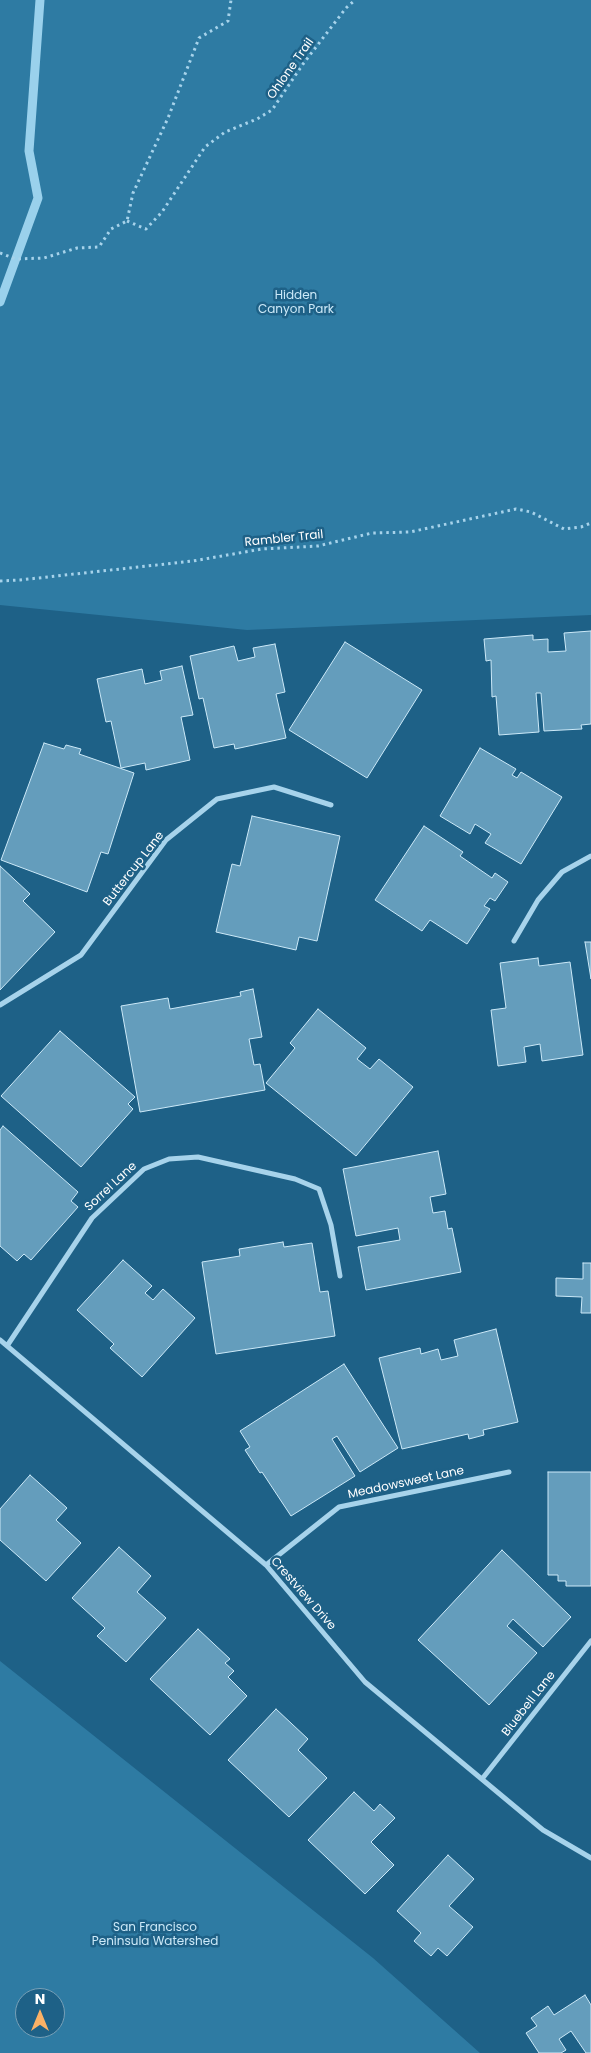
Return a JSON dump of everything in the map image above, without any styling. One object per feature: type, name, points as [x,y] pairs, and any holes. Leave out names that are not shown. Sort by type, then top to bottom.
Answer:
[{"type":"street","name":"Buttercup Lane","points":[[0,1005],[81,955],[166,840],[217,799],[274,787],[331,805]]},
{"type":"street","points":[[514,941],[538,900],[562,872],[591,856]]},
{"type":"street","name":"Sorrel Lane","points":[[8,1346],[92,1218],[144,1169],[169,1159],[198,1157],[295,1179],[320,1189],[331,1225],[340,1276]]},
{"type":"street","name":"Crestview Drive","points":[[0,1340],[266,1565],[365,1682],[543,1830],[591,1858]]},
{"type":"street","name":"Meadowsweet Lane","points":[[266,1565],[339,1507],[510,1472]]},
{"type":"street","name":"Bluebell Lane","points":[[482,1779],[591,1641]]},
{"type":"path","points":[[0,253],[16,259],[44,258],[77,248],[100,248],[111,229],[127,221],[133,193],[168,118],[199,38],[228,21],[231,0]]},
{"type":"path","name":"Ohlone Trail","points":[[127,221],[146,229],[162,212],[205,146],[225,132],[258,119],[272,110],[304,64],[354,0]]},
{"type":"path","name":"Rambler Trail","points":[[0,581],[184,562],[262,549],[318,546],[372,533],[419,530],[516,509],[531,512],[564,529],[581,527],[591,523]]},
{"type":"green space","name":"Hidden Canyon Park","points":[[0,0],[591,0],[591,615],[247,630],[0,605]]},
{"type":"green space","name":"San Francisco Peninsula Watershed","points":[[0,1661],[373,1958],[480,2053],[0,2053]]},
{"type":"building","points":[[591,631],[591,724],[581,725],[582,729],[544,731],[541,693],[536,693],[539,732],[499,735],[496,696],[492,697],[491,660],[486,661],[484,639],[533,635],[533,640],[548,639],[548,652],[566,651],[564,633]]},
{"type":"building","points":[[345,642],[422,690],[367,778],[289,730]]},
{"type":"building","points":[[275,644],[285,692],[276,694],[286,738],[235,749],[234,744],[214,748],[203,698],[199,699],[190,656],[234,646],[238,661],[255,657],[253,648]]},
{"type":"building","points":[[182,666],[193,715],[181,717],[190,760],[146,770],[145,763],[121,768],[111,721],[106,722],[97,679],[142,669],[145,684],[162,680],[160,671]]},
{"type":"building","points":[[44,743],[64,749],[66,745],[81,749],[79,754],[134,773],[108,854],[101,852],[87,892],[1,860]]},
{"type":"building","points":[[480,748],[516,769],[512,775],[517,778],[521,772],[562,797],[521,864],[485,843],[491,834],[475,824],[470,834],[440,816]]},
{"type":"building","points":[[252,816],[340,836],[317,941],[299,937],[296,950],[216,932],[232,864],[240,866]]},
{"type":"building","points":[[424,826],[463,852],[460,856],[492,878],[495,873],[508,882],[495,901],[490,898],[484,906],[490,909],[467,944],[430,920],[422,931],[375,900]]},
{"type":"building","points":[[0,866],[30,894],[23,901],[55,932],[0,990]]},
{"type":"building","points":[[585,942],[591,942],[591,979]]},
{"type":"building","points":[[538,958],[539,966],[570,962],[583,1055],[542,1061],[540,1044],[524,1047],[526,1062],[498,1066],[491,1010],[506,1008],[500,963]]},
{"type":"building","points":[[253,989],[262,1037],[249,1039],[254,1065],[260,1064],[265,1090],[140,1112],[121,1006],[168,998],[170,1009],[241,996],[240,992]]},
{"type":"building","points":[[318,1009],[366,1048],[357,1059],[370,1069],[379,1059],[413,1087],[356,1156],[266,1083],[295,1048],[290,1043]]},
{"type":"building","points":[[60,1031],[135,1097],[128,1104],[133,1109],[81,1167],[1,1096]]},
{"type":"building","points":[[3,1126],[78,1192],[71,1201],[78,1207],[31,1260],[24,1254],[17,1261],[0,1246],[0,1130]]},
{"type":"building","points":[[438,1151],[446,1194],[430,1197],[433,1213],[445,1211],[448,1229],[452,1228],[461,1272],[366,1290],[358,1247],[400,1240],[398,1228],[356,1236],[343,1169]]},
{"type":"building","points":[[283,1242],[284,1247],[312,1243],[320,1292],[328,1291],[335,1336],[216,1354],[202,1262],[240,1256],[239,1249]]},
{"type":"building","points":[[123,1260],[152,1286],[145,1293],[153,1300],[163,1289],[195,1318],[142,1377],[110,1348],[114,1344],[77,1310]]},
{"type":"building","points":[[583,1263],[591,1263],[591,1313],[581,1313],[582,1297],[556,1296],[556,1278],[583,1279]]},
{"type":"building","points":[[496,1329],[518,1422],[483,1430],[484,1435],[469,1439],[468,1434],[402,1449],[379,1358],[420,1348],[421,1354],[438,1349],[441,1360],[458,1356],[454,1340]]},
{"type":"building","points":[[344,1364],[398,1448],[360,1472],[337,1436],[332,1439],[355,1476],[291,1516],[245,1450],[250,1447],[240,1431]]},
{"type":"building","points":[[548,1472],[591,1472],[591,1586],[566,1586],[566,1581],[558,1581],[558,1575],[548,1575]]},
{"type":"building","points":[[30,1475],[67,1508],[56,1520],[81,1543],[46,1581],[0,1540],[0,1509]]},
{"type":"building","points":[[119,1547],[151,1576],[137,1592],[166,1618],[126,1662],[97,1636],[105,1628],[72,1598]]},
{"type":"building","points":[[502,1550],[571,1617],[543,1647],[513,1619],[507,1626],[537,1653],[489,1705],[418,1640]]},
{"type":"building","points":[[198,1629],[230,1659],[225,1663],[234,1671],[228,1677],[247,1696],[210,1735],[150,1679]]},
{"type":"building","points":[[276,1709],[308,1739],[298,1750],[327,1778],[289,1817],[228,1760]]},
{"type":"building","points":[[354,1792],[374,1811],[380,1804],[395,1818],[371,1842],[394,1865],[365,1894],[308,1840]]},
{"type":"building","points":[[448,1855],[474,1879],[449,1906],[473,1927],[447,1956],[438,1948],[431,1956],[414,1941],[421,1933],[397,1911]]},
{"type":"building","points":[[585,1995],[591,2005],[591,2053],[586,2053],[571,2031],[559,2039],[566,2050],[561,2053],[539,2053],[526,2033],[537,2026],[531,2018],[548,2006],[554,2015]]},
{"type":"waterway","points":[[0,302],[38,198],[29,151],[40,0]]}]
